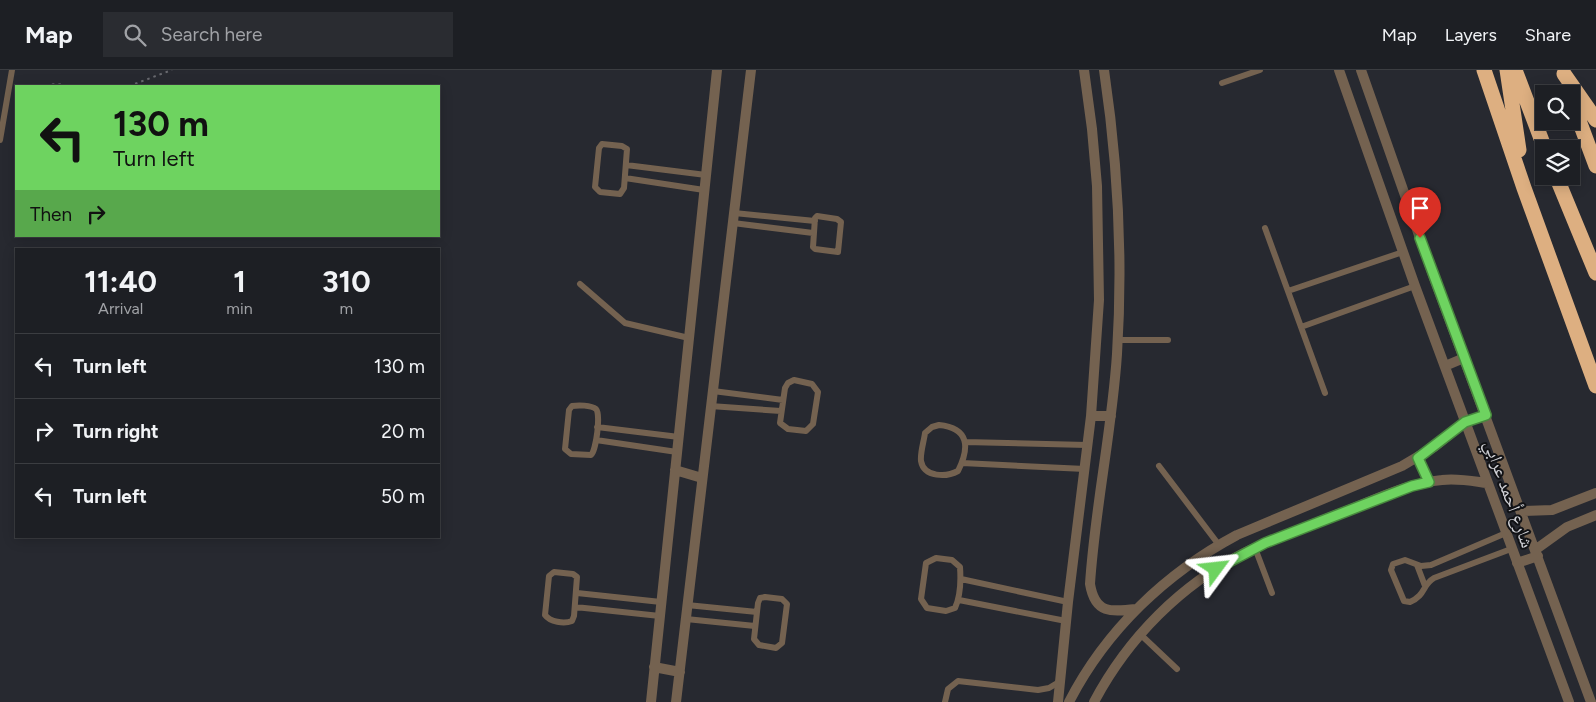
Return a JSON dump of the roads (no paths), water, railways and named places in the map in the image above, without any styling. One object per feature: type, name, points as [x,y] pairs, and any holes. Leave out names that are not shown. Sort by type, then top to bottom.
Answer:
[{"type":"highway","points":[[1484,70],[1524,188],[1596,386]]},
{"type":"highway","points":[[1507,70],[1524,188]]},
{"type":"highway","points":[[1515,70],[1542,140]]},
{"type":"highway","points":[[1564,72],[1568,85]]},
{"type":"highway","points":[[1564,72],[1596,120]]},
{"type":"highway","points":[[1580,123],[1596,166]]},
{"type":"highway","points":[[1560,185],[1596,273]]},
{"type":"street","points":[[651,702],[717,70]]},
{"type":"street","points":[[676,702],[751,70]]},
{"type":"street","points":[[1058,702],[1068,602],[1091,416],[1099,300],[1099,243],[1092,129],[1084,70]]},
{"type":"street","points":[[1104,70],[1116,171],[1120,232],[1117,340],[1111,416],[1090,584],[1094,599],[1106,610],[1114,612],[1136,609]]},
{"type":"street","name":"شارع أحمد عرابي","points":[[1339,70],[1415,286],[1569,702]]},
{"type":"street","points":[[1361,70],[1464,358],[1591,702]]},
{"type":"street","points":[[1445,366],[1464,358]]},
{"type":"street","points":[[1070,702],[1096,658],[1136,609],[1167,581],[1219,545],[1256,527],[1402,466],[1418,458],[1465,422],[1486,415]]},
{"type":"street","points":[[1091,416],[1111,416]]},
{"type":"street","points":[[1418,458],[1429,482]]},
{"type":"street","points":[[675,470],[702,478]]},
{"type":"street","points":[[1094,702],[1122,657],[1140,634],[1170,603],[1188,588],[1225,563],[1255,548],[1412,486],[1456,479],[1487,483]]},
{"type":"street","points":[[1522,511],[1552,510],[1596,493]]},
{"type":"street","points":[[1517,563],[1537,553],[1567,527],[1596,515]]},
{"type":"street","points":[[654,667],[680,672]]},
{"type":"lane","points":[[0,140],[12,70]]},
{"type":"lane","points":[[1222,84],[1260,70]]},
{"type":"lane","points":[[604,144],[625,147],[627,152],[626,165],[623,191],[620,194],[596,190],[594,185],[600,146],[604,144]]},
{"type":"lane","points":[[626,165],[706,175]]},
{"type":"lane","points":[[625,178],[704,190]]},
{"type":"lane","points":[[818,216],[837,219],[841,222],[839,251],[815,249],[813,245],[814,221],[818,216]]},
{"type":"lane","points":[[733,218],[814,221]]},
{"type":"lane","points":[[733,218],[813,233]]},
{"type":"lane","points":[[1265,228],[1325,393]]},
{"type":"lane","points":[[1288,291],[1403,252]]},
{"type":"lane","points":[[580,284],[626,323],[689,338]]},
{"type":"lane","points":[[1301,327],[1415,286]]},
{"type":"lane","points":[[1117,340],[1168,340]]},
{"type":"lane","points":[[794,380],[812,384],[818,392],[813,424],[809,429],[803,431],[784,428],[780,423],[783,400],[786,385],[794,380]]},
{"type":"lane","points":[[713,391],[783,400]]},
{"type":"lane","points":[[575,406],[595,409],[598,414],[597,427],[594,452],[591,456],[567,452],[565,447],[570,408],[575,406]]},
{"type":"lane","points":[[710,406],[781,410]]},
{"type":"lane","points":[[939,425],[952,426],[958,430],[965,442],[962,462],[958,471],[947,476],[930,472],[921,461],[925,433],[932,427],[939,425]]},
{"type":"lane","points":[[597,427],[678,437]]},
{"type":"lane","points":[[596,440],[677,452]]},
{"type":"lane","points":[[965,442],[1087,445]]},
{"type":"lane","points":[[962,462],[1085,469]]},
{"type":"lane","points":[[1159,466],[1219,545]]},
{"type":"lane","points":[[1506,533],[1431,565],[1424,567],[1406,560],[1393,564],[1391,568],[1406,602],[1410,602],[1418,598],[1434,578],[1511,548]]},
{"type":"lane","points":[[1255,548],[1272,593]]},
{"type":"lane","points":[[936,558],[952,560],[960,567],[959,600],[955,608],[946,611],[932,610],[923,604],[921,599],[926,563],[936,558]]},
{"type":"lane","points":[[1417,565],[1426,586]]},
{"type":"lane","points":[[554,572],[575,575],[578,580],[576,593],[574,619],[570,622],[546,618],[550,574],[554,572]]},
{"type":"lane","points":[[961,579],[1068,602]]},
{"type":"lane","points":[[576,593],[661,602]]},
{"type":"lane","points":[[762,597],[782,599],[786,602],[787,607],[781,645],[776,648],[756,644],[754,639],[756,626],[759,600],[762,597]]},
{"type":"lane","points":[[959,600],[1066,621]]},
{"type":"lane","points":[[688,605],[757,612]]},
{"type":"lane","points":[[575,606],[660,616]]},
{"type":"lane","points":[[686,618],[756,626]]},
{"type":"lane","points":[[1140,634],[1177,669]]},
{"type":"lane","points":[[945,702],[948,689],[958,681],[1038,690],[1049,688],[1059,682]]}]
